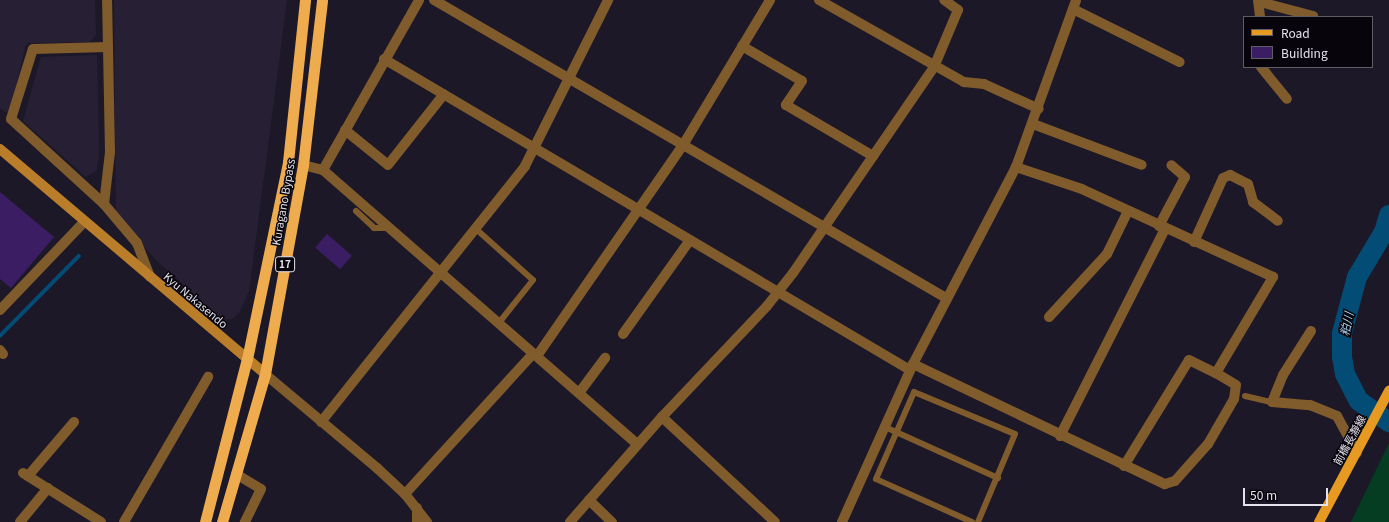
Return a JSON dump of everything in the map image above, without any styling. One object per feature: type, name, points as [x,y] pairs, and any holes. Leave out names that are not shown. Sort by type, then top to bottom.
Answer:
[{"type":"highway","name":"Kuragano Bypass","points":[[205,522],[247,359],[288,162],[305,0]]},
{"type":"highway","name":"Kuragano Bypass","points":[[222,522],[265,374],[303,165],[322,0]]},
{"type":"main road","name":"Kyu Nakasendo","points":[[0,149],[84,222],[265,374]]},
{"type":"main road","name":"前橋長瀞線","points":[[1319,522],[1389,391]]},
{"type":"street","points":[[104,204],[110,152],[107,0]]},
{"type":"street","points":[[323,170],[384,59],[419,0]]},
{"type":"street","points":[[434,0],[946,298]]},
{"type":"street","points":[[321,422],[476,229],[536,148],[608,0]]},
{"type":"street","points":[[427,522],[405,494],[535,355],[640,211],[683,145],[770,0]]},
{"type":"street","points":[[820,0],[934,67],[964,82],[984,84],[1039,110]]},
{"type":"street","points":[[570,522],[637,444],[779,292],[934,67],[958,10],[944,0]]},
{"type":"street","points":[[1260,16],[1259,1],[1313,16]]},
{"type":"street","points":[[842,522],[911,367],[1016,167],[1039,110],[1074,4],[1180,62]]},
{"type":"street","points":[[742,46],[802,81],[786,105],[873,156]]},
{"type":"street","points":[[108,47],[33,49],[11,119],[104,204],[137,243],[150,277]]},
{"type":"street","points":[[384,59],[640,211],[911,367],[1124,466],[1165,484],[1175,481],[1208,444],[1234,399],[1236,386],[1216,373],[1189,360],[1124,466]]},
{"type":"street","points":[[1262,68],[1288,99]]},
{"type":"street","points":[[345,130],[388,165],[444,94]]},
{"type":"street","points":[[1033,124],[1142,165]]},
{"type":"street","points":[[303,165],[323,170],[440,274],[637,444]]},
{"type":"street","points":[[1060,436],[1162,228],[1185,177],[1171,166]]},
{"type":"street","points":[[1016,167],[1082,189],[1162,228],[1273,277],[1216,373]]},
{"type":"street","points":[[1194,242],[1223,178],[1230,175],[1248,184],[1253,202],[1278,221]]},
{"type":"street","points":[[1049,317],[1107,254],[1128,211]]},
{"type":"street","points":[[0,310],[84,222]]},
{"type":"street","points":[[623,334],[690,240]]},
{"type":"street","points":[[1311,331],[1283,376],[1272,402],[1310,405],[1337,416],[1357,453]]},
{"type":"street","points":[[579,393],[605,358]]},
{"type":"street","name":"Kyu Nakasendo","points":[[265,374],[377,468],[405,494]]},
{"type":"street","points":[[124,522],[208,377]]},
{"type":"street","points":[[662,417],[775,522]]},
{"type":"street","points":[[74,422],[26,474],[101,522]]},
{"type":"street","points":[[236,474],[261,489],[245,522]]},
{"type":"street","points":[[20,522],[48,488]]},
{"type":"street","points":[[589,500],[612,522]]},
{"type":"street","points":[[417,508],[417,522]]},
{"type":"lane","points":[[356,212],[374,228],[388,228]]},
{"type":"lane","points":[[476,229],[533,280],[498,324]]},
{"type":"lane","points":[[972,522],[876,479],[914,392],[1015,434],[998,478],[978,522]]},
{"type":"lane","points":[[1245,396],[1272,402]]},
{"type":"lane","points":[[884,427],[998,478]]},
{"type":"shaded area","points":[[0,0],[95,0],[96,35],[90,42],[26,43],[11,107],[6,113],[0,108]]},
{"type":"shaded area","points":[[114,0],[287,0],[249,291],[239,313],[232,319],[222,319],[156,260],[116,214]]},
{"type":"shaded area","points":[[97,55],[99,153],[97,170],[86,177],[23,121],[41,57]]},
{"type":"green space","points":[[1389,443],[1389,522],[1351,522]]},
{"type":"building","points":[[0,192],[54,237],[11,288],[0,279]]},
{"type":"building","points":[[327,234],[352,256],[340,269],[315,248]]},
{"type":"waterway","name":"粕川","points":[[1389,215],[1384,232],[1357,277],[1342,333],[1342,357],[1345,374],[1359,401],[1389,422]]},
{"type":"waterway","points":[[0,336],[79,256]]}]
